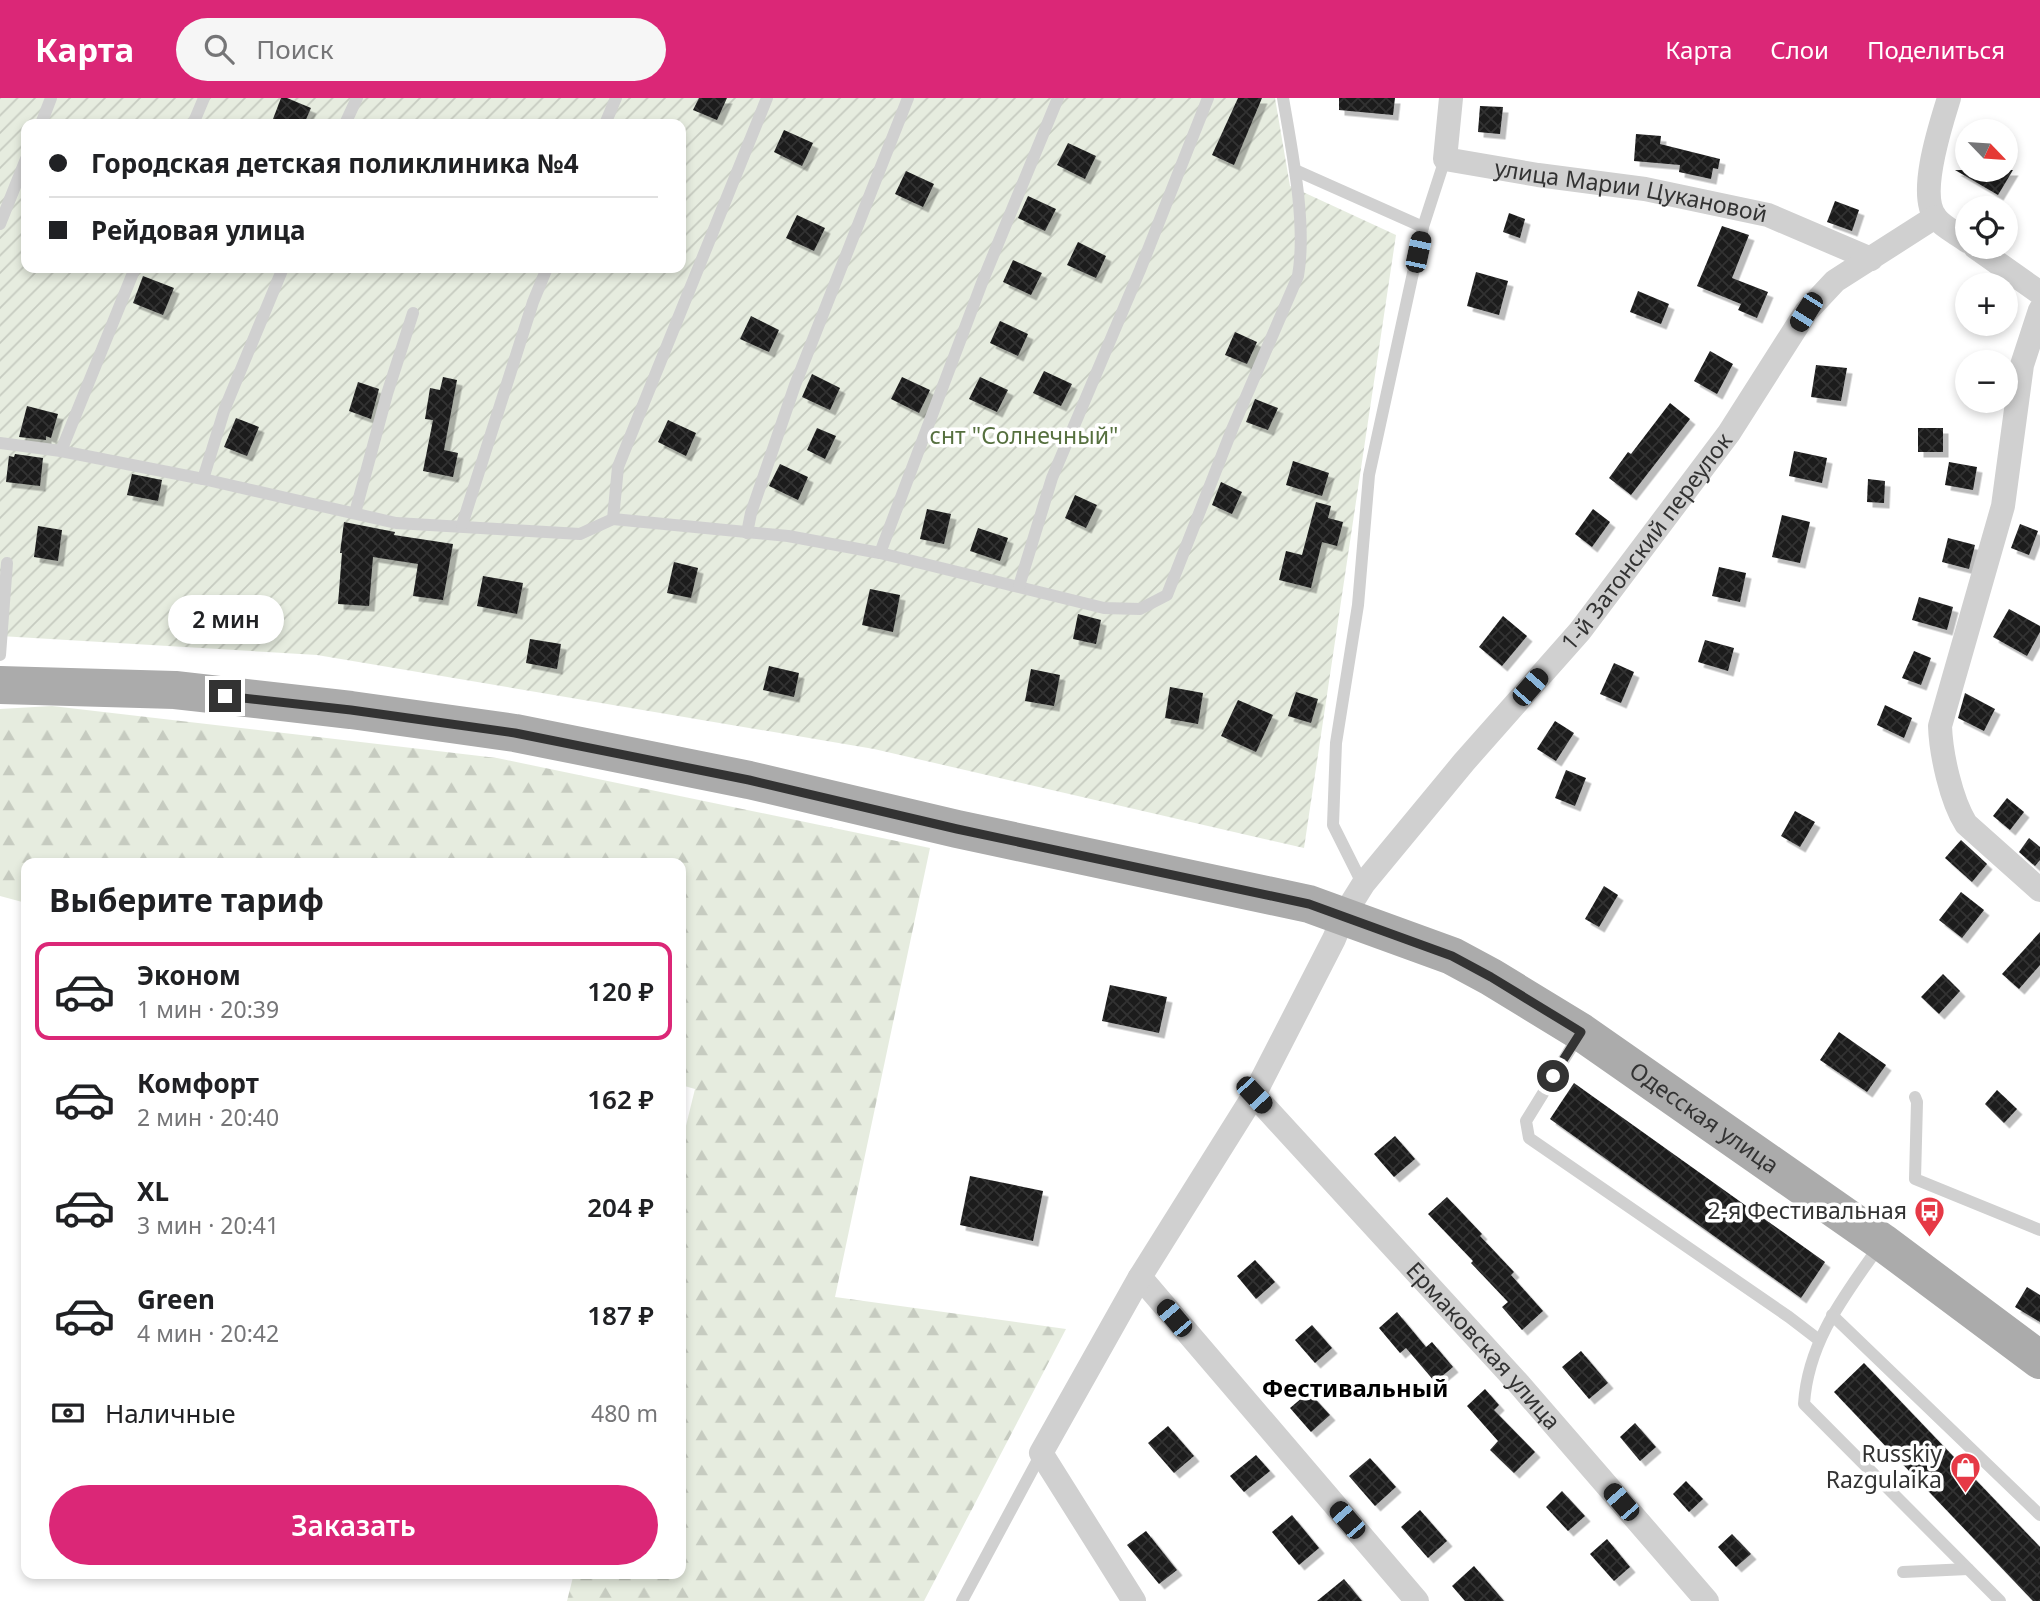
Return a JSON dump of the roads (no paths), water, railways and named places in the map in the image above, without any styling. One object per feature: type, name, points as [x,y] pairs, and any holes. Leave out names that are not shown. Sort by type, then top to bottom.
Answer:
[{"type":"main road","name":"Одесская улица","points":[[0,685],[175,690],[351,710],[515,733],[749,780],[957,829],[1272,896],[1344,915],[1452,956],[1581,1032],[1882,1242],[2040,1360]]},
{"type":"street","points":[[1445,159],[1451,98]]},
{"type":"street","points":[[1949,98],[1929,176],[1930,199],[1935,217],[1955,232]]},
{"type":"street","name":"улица Марии Цукановой","points":[[1445,159],[1645,189],[1768,215],[1871,259]]},
{"type":"street","name":"1-й Затонский переулок","points":[[1364,883],[1464,762],[1580,631],[1729,433],[1818,296],[1835,281],[1935,217]]},
{"type":"street","points":[[1992,259],[2040,293]]},
{"type":"street","points":[[2040,310],[2022,365],[2003,506],[1940,726],[1941,742],[1959,812],[1966,824],[2040,890]]},
{"type":"street","points":[[1134,1601],[1041,1453],[1140,1277],[1254,1095],[1344,915]]},
{"type":"street","name":"Ермаковская улица","points":[[1254,1095],[1519,1384],[1707,1601]]},
{"type":"street","points":[[1140,1277],[1416,1601]]},
{"type":"lane","points":[[43,119],[51,98]]},
{"type":"lane","points":[[195,119],[204,98]]},
{"type":"lane","points":[[347,119],[357,98]]},
{"type":"lane","points":[[607,119],[616,98]]},
{"type":"lane","points":[[613,519],[618,467],[767,98]]},
{"type":"lane","points":[[747,533],[751,513],[795,385],[908,98]]},
{"type":"lane","points":[[880,553],[983,280],[1058,98]]},
{"type":"lane","points":[[1018,586],[1052,478],[1140,270],[1208,98]]},
{"type":"lane","points":[[0,443],[61,451],[204,479],[396,523],[580,534],[613,519],[788,536],[880,553],[1104,608],[1140,608],[1167,594],[1233,427],[1298,276],[1301,256],[1295,170],[1283,98]]},
{"type":"lane","points":[[1344,915],[1364,883],[1333,825],[1336,743],[1358,606],[1368,475],[1423,227],[1445,159]]},
{"type":"lane","points":[[1295,170],[1423,227]]},
{"type":"lane","points":[[0,223],[21,171]]},
{"type":"lane","points":[[61,451],[133,273]]},
{"type":"lane","points":[[204,479],[225,408],[281,273]]},
{"type":"lane","points":[[462,525],[533,302],[545,273]]},
{"type":"lane","points":[[355,513],[412,313]]},
{"type":"lane","points":[[0,654],[6,563]]},
{"type":"lane","points":[[1581,1032],[1526,1121],[1529,1138],[1819,1340]]},
{"type":"lane","points":[[1915,1097],[1915,1179],[2040,1230]]},
{"type":"lane","points":[[1882,1242],[1832,1314],[1819,1340],[1805,1382],[1804,1404],[2000,1601]]},
{"type":"lane","points":[[1832,1314],[2040,1515]]},
{"type":"lane","points":[[962,1601],[1041,1453]]},
{"type":"lane","points":[[1903,1572],[1968,1569]]},
{"type":"place","name":"2-я Фестивальная","points":[[1930,1238]]},
{"type":"place","name":"Russkiy Razgulaika","points":[[1965,1494]]},
{"type":"district","name":"Фестивальный","points":[[1355,1389]]},
{"type":"park label","name":"снт \"Солнечный\"","points":[[1024,436]]}]
